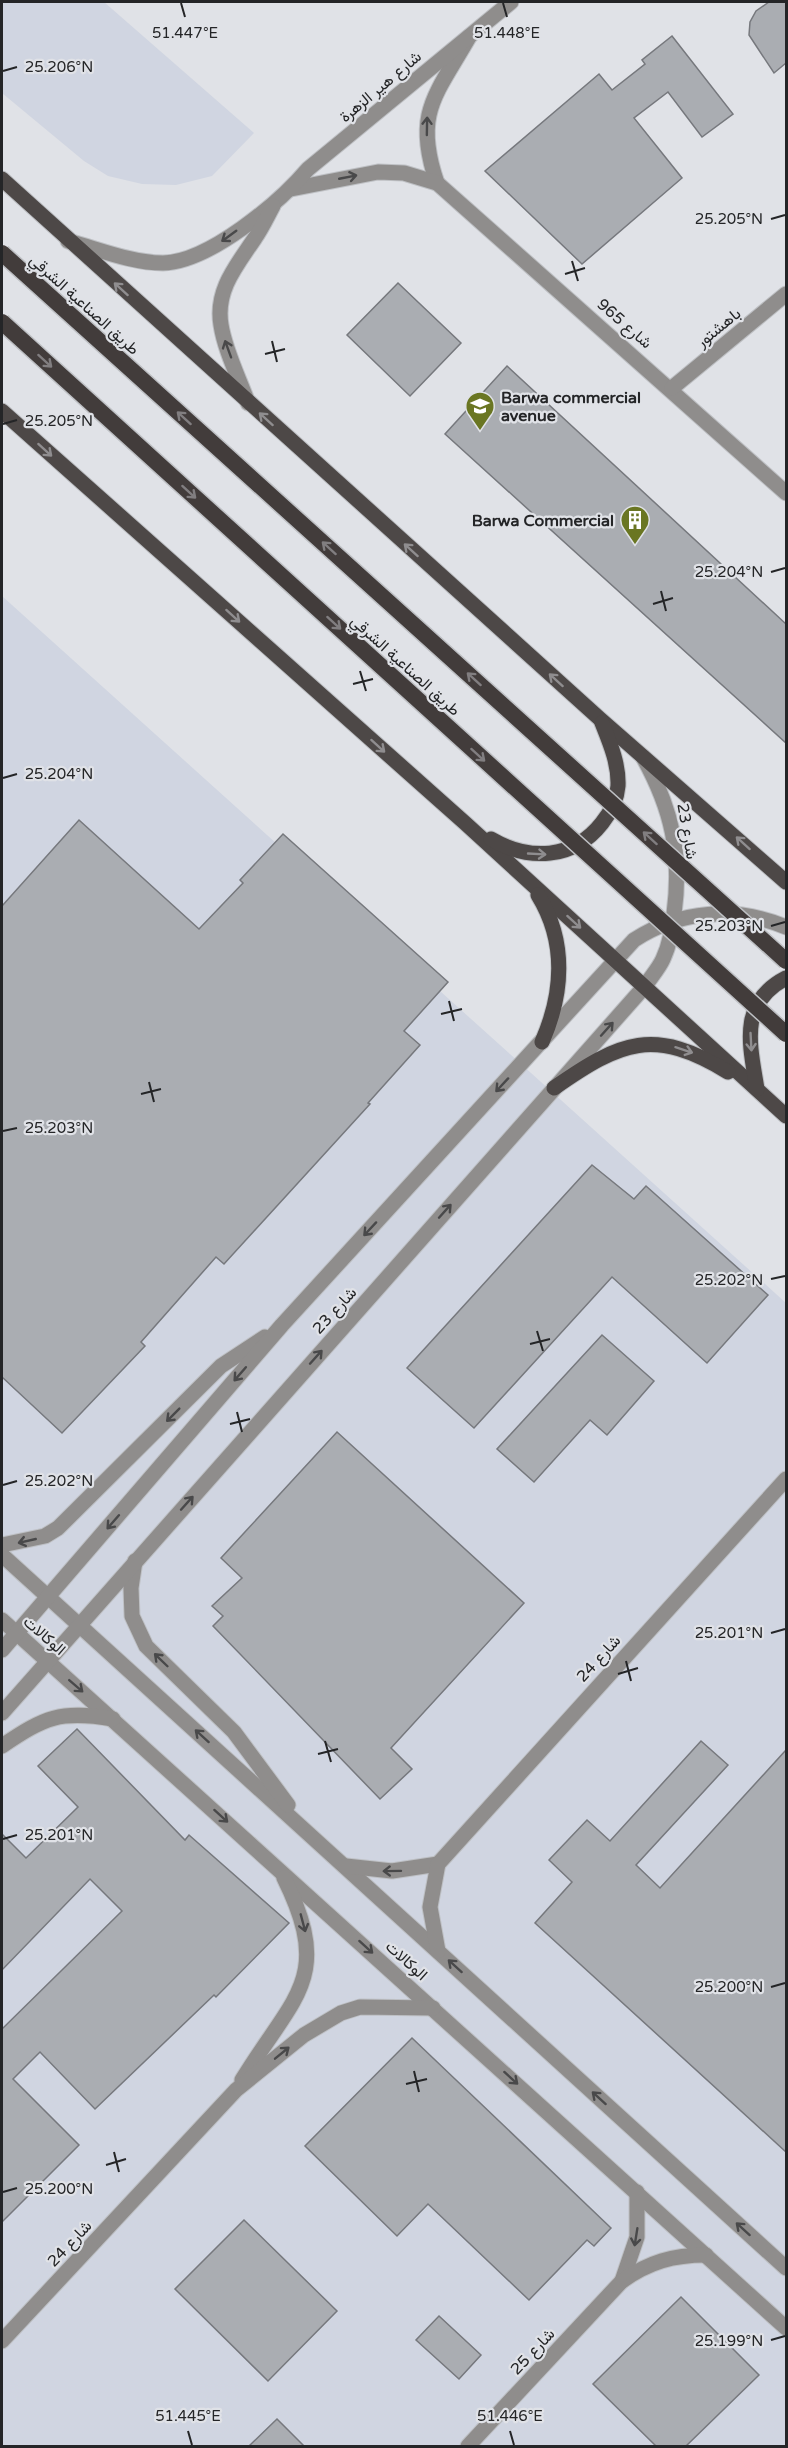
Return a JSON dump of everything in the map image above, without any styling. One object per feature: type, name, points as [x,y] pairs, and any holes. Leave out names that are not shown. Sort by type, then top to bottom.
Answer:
[{"type":"highway","name":"طريق الصناعية الشرقي","points":[[2,253],[786,961]]},
{"type":"highway","name":"طريق الصناعية الشرقي","points":[[2,322],[786,1034]]},
{"type":"main road","points":[[2,179],[248,404],[786,882]]},
{"type":"main road","points":[[2,411],[530,882],[786,1116]]},
{"type":"main road","points":[[465,824],[508,848],[531,854],[549,855],[582,843],[606,818],[618,786],[613,754],[600,719]]},
{"type":"main road","points":[[530,882],[553,925],[560,973],[552,1020],[542,1042]]},
{"type":"main road","points":[[758,1089],[750,1040],[754,1010],[771,987],[786,978]]},
{"type":"main road","points":[[554,1088],[596,1060],[619,1050],[643,1044],[664,1044],[687,1050],[758,1089]]},
{"type":"street","name":"شارع هير الزهرة","points":[[68,241],[144,261],[179,261],[223,241],[291,189],[308,169],[511,2]]},
{"type":"street","points":[[437,183],[430,162],[426,123],[430,104],[471,33]]},
{"type":"street","name":"شارع 965","points":[[291,189],[378,172],[404,173],[437,183],[672,388],[786,493]]},
{"type":"street","name":"شارع هير الزهرة","points":[[248,404],[226,343],[219,310],[221,297],[232,271],[256,238],[275,201]]},
{"type":"street","name":"باهشتور","points":[[672,388],[786,294]]},
{"type":"street","name":"شارع 23","points":[[2,1713],[645,986],[663,960],[671,938],[677,887],[672,830],[660,789],[641,755]]},
{"type":"street","name":"شارع 23","points":[[2,1650],[282,1325],[634,940],[673,919],[722,913],[747,915],[786,927]]},
{"type":"street","name":"شارع 23","points":[[2,1545],[33,1539],[58,1528],[221,1366],[282,1325]]},
{"type":"street","name":"شارع 24","points":[[438,1864],[786,1479]]},
{"type":"street","name":"الوكالات","points":[[2,1555],[786,2268]]},
{"type":"street","name":"الوكالات","points":[[135,1561],[131,1588],[132,1616],[146,1646],[234,1732],[308,1831]]},
{"type":"street","name":"الوكالات","points":[[2,1620],[786,2328]]},
{"type":"street","points":[[2,1746],[43,1721],[62,1715],[81,1714],[113,1719]]},
{"type":"street","points":[[345,1866],[392,1871],[438,1864],[430,1908],[438,1951]]},
{"type":"street","name":"شارع 24","points":[[236,2090],[299,1994],[307,1972],[304,1927],[297,1905],[280,1869]]},
{"type":"street","name":"شارع 24","points":[[2,2341],[236,2090],[304,2035],[341,2013],[360,2007],[433,2008]]},
{"type":"street","name":"شارع 25","points":[[622,2281],[637,2237],[637,2192]]},
{"type":"street","name":"شارع 25","points":[[468,2446],[622,2281],[641,2268],[662,2259],[683,2255],[706,2255]]},
{"type":"shaded area","points":[[2,2],[104,2],[254,133],[212,176],[176,185],[142,184],[108,176],[84,161],[2,93]]},
{"type":"shaded area","points":[[2,596],[786,1303],[786,2446],[2,2446]]},
{"type":"building","points":[[769,2],[786,2],[786,63],[774,73],[749,35],[750,22],[756,11]]},
{"type":"building","points":[[672,36],[733,114],[702,137],[668,92],[634,118],[682,178],[582,264],[485,171],[599,74],[612,90],[645,64],[642,60]]},
{"type":"building","points":[[398,283],[461,343],[410,396],[347,335]]},
{"type":"building","name":"Barwa Commercial","points":[[507,366],[786,624],[786,743],[445,434]]},
{"type":"building","points":[[79,820],[199,929],[243,883],[240,880],[283,834],[448,982],[404,1031],[420,1045],[368,1103],[370,1104],[224,1264],[216,1257],[141,1342],[145,1346],[62,1433],[2,1377],[2,906]]},
{"type":"building","points":[[592,1165],[634,1199],[646,1186],[768,1295],[707,1363],[612,1277],[474,1428],[407,1368]]},
{"type":"building","points":[[602,1335],[654,1381],[607,1435],[590,1420],[534,1482],[497,1449]]},
{"type":"building","points":[[337,1432],[524,1603],[391,1748],[412,1769],[380,1799],[213,1626],[223,1616],[212,1606],[242,1578],[221,1558]]},
{"type":"building","points":[[77,1729],[185,1840],[189,1835],[289,1923],[216,1997],[214,1995],[95,2109],[40,2052],[13,2079],[79,2145],[2,2222],[2,2029],[122,1911],[90,1879],[2,1970],[2,1834],[26,1858],[78,1807],[38,1766]]},
{"type":"building","points":[[701,1741],[728,1765],[636,1865],[660,1888],[786,1750],[786,2152],[535,1923],[572,1882],[549,1860],[587,1820],[610,1841]]},
{"type":"building","points":[[412,2038],[611,2228],[594,2246],[587,2240],[529,2300],[428,2204],[397,2236],[305,2146]]},
{"type":"building","points":[[244,2220],[337,2311],[268,2381],[175,2289]]},
{"type":"building","points":[[681,2297],[759,2375],[686,2446],[656,2446],[593,2384]]},
{"type":"building","points":[[439,2316],[481,2355],[459,2379],[416,2340]]},
{"type":"building","points":[[277,2419],[304,2446],[249,2446]]},
{"type":"place","name":"Barwa commercial avenue","points":[[480,432]]},
{"type":"place","name":"Barwa Commercial","points":[[635,546]]}]
